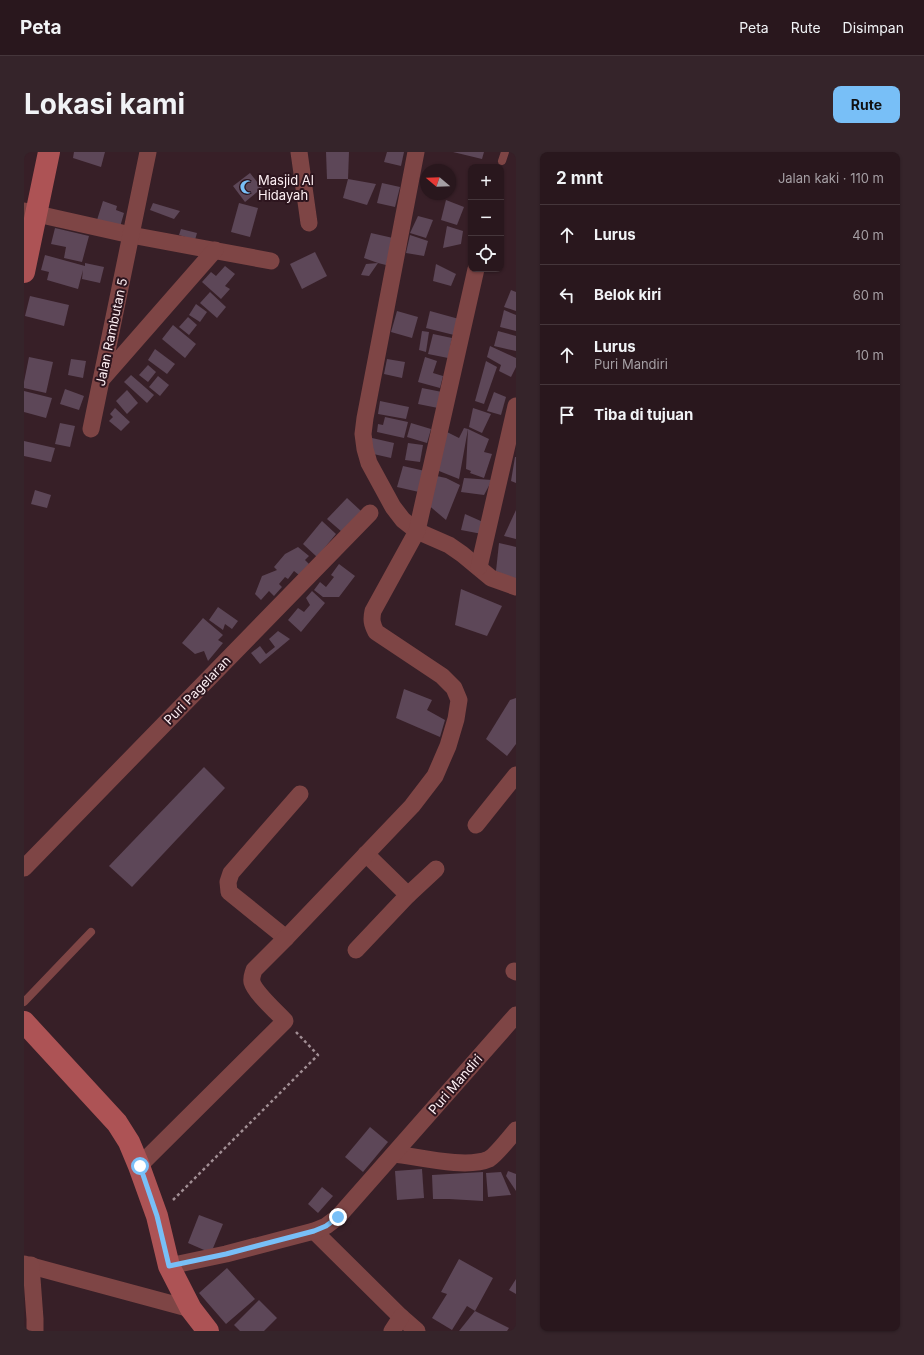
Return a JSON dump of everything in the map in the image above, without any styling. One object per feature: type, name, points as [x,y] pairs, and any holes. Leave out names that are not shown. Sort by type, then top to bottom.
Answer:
[{"type":"street","points":[[24,272],[30,212],[49,152]]},
{"type":"street","name":"Jalan Rambutan 5","points":[[91,429],[148,152]]},
{"type":"street","points":[[299,152],[309,223]]},
{"type":"street","points":[[416,152],[364,418],[363,434],[365,449],[375,476],[393,507],[403,520],[417,531],[449,545],[479,567],[491,578],[516,587]]},
{"type":"street","points":[[30,212],[131,235],[271,261]]},
{"type":"street","points":[[102,380],[215,250]]},
{"type":"street","points":[[140,1166],[285,1021],[256,990],[252,983],[254,970],[412,806],[435,776],[448,746],[456,719],[459,700],[454,688],[442,676],[376,632],[372,624],[371,617],[417,531],[475,272]]},
{"type":"street","points":[[479,567],[512,439],[516,406]]},
{"type":"street","name":"Puri Pagelaran","points":[[24,868],[370,513]]},
{"type":"street","points":[[476,826],[516,775]]},
{"type":"street","points":[[286,938],[229,892],[228,882],[231,873],[300,794]]},
{"type":"street","points":[[366,854],[408,895]]},
{"type":"street","points":[[356,950],[408,895],[436,869]]},
{"type":"street","name":"Puri Mandiri","points":[[169,1266],[226,1254],[314,1231],[326,1226],[338,1217],[395,1154],[516,1015]]},
{"type":"street","points":[[26,1028],[116,1123],[129,1142],[140,1166],[157,1216],[169,1266],[191,1308],[208,1331]]},
{"type":"street","points":[[395,1154],[458,1163],[482,1161],[490,1158],[516,1130]]},
{"type":"street","points":[[314,1231],[396,1324],[417,1331]]},
{"type":"street","points":[[35,1331],[36,1319],[27,1264],[191,1308]]},
{"type":"lane","points":[[502,161],[505,152]]},
{"type":"lane","points":[[24,1002],[92,932]]},
{"type":"path","points":[[157,1216],[318,1055],[285,1021]]},
{"type":"building","points":[[74,152],[105,152],[101,167],[73,158]]},
{"type":"building","points":[[326,152],[349,152],[348,179],[327,179]]},
{"type":"building","points":[[387,152],[404,152],[401,166],[384,162]]},
{"type":"building","points":[[453,152],[484,152],[482,159]]},
{"type":"building","name":"Masjid Al Hidayah","points":[[250,173],[262,188],[245,202],[233,186]]},
{"type":"building","points":[[348,179],[376,184],[367,205],[343,198]]},
{"type":"building","points":[[382,183],[400,187],[395,207],[377,203]]},
{"type":"building","points":[[446,200],[464,207],[457,225],[441,220]]},
{"type":"building","points":[[103,201],[117,206],[116,210],[124,213],[120,227],[97,220]]},
{"type":"building","points":[[153,203],[180,211],[174,219],[150,210]]},
{"type":"building","points":[[239,203],[258,208],[250,237],[231,232]]},
{"type":"building","points":[[418,216],[433,220],[426,238],[410,233]]},
{"type":"building","points":[[447,226],[463,231],[461,244],[443,248]]},
{"type":"building","points":[[55,228],[89,236],[82,262],[64,258],[66,247],[51,244]]},
{"type":"building","points":[[181,229],[197,233],[195,240],[179,235]]},
{"type":"building","points":[[371,233],[393,238],[386,265],[364,258]]},
{"type":"building","points":[[410,235],[428,241],[424,256],[406,253]]},
{"type":"building","points":[[315,252],[327,276],[302,289],[290,264]]},
{"type":"building","points":[[45,255],[85,266],[85,263],[104,267],[100,283],[82,279],[83,270],[78,289],[47,280],[49,272],[41,270]]},
{"type":"building","points":[[378,263],[369,276],[361,275],[366,264]]},
{"type":"building","points":[[436,264],[456,274],[451,286],[433,281]]},
{"type":"building","points":[[225,266],[235,274],[225,286],[230,289],[221,299],[202,282],[211,272],[216,276]]},
{"type":"building","points":[[511,290],[516,292],[516,311],[504,307]]},
{"type":"building","points":[[210,292],[226,307],[217,318],[200,303]]},
{"type":"building","points":[[30,296],[69,305],[64,326],[25,316]]},
{"type":"building","points":[[196,304],[207,312],[200,322],[189,315]]},
{"type":"building","points":[[504,310],[516,315],[516,331],[500,327]]},
{"type":"building","points":[[397,311],[418,317],[412,338],[391,332]]},
{"type":"building","points":[[430,311],[459,319],[454,335],[426,328]]},
{"type":"building","points":[[188,317],[197,325],[189,335],[179,327]]},
{"type":"building","points":[[173,325],[196,344],[185,358],[162,339]]},
{"type":"building","points":[[422,331],[429,332],[426,352],[419,350]]},
{"type":"building","points":[[498,331],[516,336],[516,351],[494,346]]},
{"type":"building","points":[[433,334],[452,338],[448,358],[428,354]]},
{"type":"building","points":[[490,346],[516,358],[516,367],[511,377],[499,371],[501,365],[487,357]]},
{"type":"building","points":[[155,349],[175,364],[167,374],[148,360]]},
{"type":"building","points":[[29,357],[53,362],[46,393],[24,388]]},
{"type":"building","points":[[425,357],[437,361],[433,373],[443,376],[440,388],[418,382]]},
{"type":"building","points":[[71,359],[86,361],[83,378],[68,375]]},
{"type":"building","points":[[387,359],[405,362],[402,378],[384,374]]},
{"type":"building","points":[[486,361],[497,367],[484,404],[475,401]]},
{"type":"building","points":[[148,365],[156,372],[148,382],[139,375]]},
{"type":"building","points":[[131,375],[154,395],[147,403],[124,382]]},
{"type":"building","points":[[158,376],[169,385],[160,396],[149,387]]},
{"type":"building","points":[[422,388],[442,392],[438,408],[418,404]]},
{"type":"building","points":[[65,389],[84,396],[79,410],[60,404]]},
{"type":"building","points":[[127,390],[138,403],[127,414],[116,401]]},
{"type":"building","points":[[24,391],[52,398],[46,418],[24,412]]},
{"type":"building","points":[[494,392],[506,397],[501,415],[487,411]]},
{"type":"building","points":[[380,401],[409,407],[406,419],[378,414]]},
{"type":"building","points":[[115,408],[130,422],[121,431],[109,421],[113,417],[110,414]]},
{"type":"building","points":[[473,408],[491,414],[482,433],[469,427]]},
{"type":"building","points":[[385,417],[408,422],[404,438],[377,432],[378,424],[383,425]]},
{"type":"building","points":[[60,423],[75,426],[70,447],[55,444]]},
{"type":"building","points":[[411,423],[431,429],[427,443],[407,437]]},
{"type":"building","points":[[464,428],[468,429],[459,479],[434,469],[445,431],[459,438]]},
{"type":"building","points":[[468,429],[489,439],[484,452],[492,454],[484,478],[470,473],[471,471],[466,469]]},
{"type":"building","points":[[372,438],[394,443],[391,458],[369,453]]},
{"type":"building","points":[[24,441],[55,448],[51,462],[24,456]]},
{"type":"building","points":[[408,443],[423,445],[420,462],[405,460]]},
{"type":"building","points":[[516,457],[516,483],[511,481]]},
{"type":"building","points":[[403,466],[425,471],[419,492],[397,487]]},
{"type":"building","points":[[432,475],[446,478],[460,485],[446,520],[426,503]]},
{"type":"building","points":[[464,478],[492,480],[484,495],[461,492]]},
{"type":"building","points":[[35,490],[51,495],[47,508],[31,504]]},
{"type":"building","points":[[347,498],[361,511],[342,532],[327,519]]},
{"type":"building","points":[[516,510],[516,539],[504,536]]},
{"type":"building","points":[[465,514],[483,522],[482,534],[461,530]]},
{"type":"building","points":[[322,521],[336,534],[317,557],[303,544]]},
{"type":"building","points":[[499,543],[516,547],[516,580],[496,571]]},
{"type":"building","points":[[298,547],[309,556],[305,560],[309,564],[299,575],[294,571],[288,579],[285,577],[279,584],[282,587],[274,596],[269,591],[261,600],[255,594],[262,576],[277,570],[274,567],[285,554]]},
{"type":"building","points":[[339,564],[355,576],[339,597],[323,597],[314,590],[320,582],[326,587],[334,577],[331,575]]},
{"type":"building","points":[[461,589],[502,606],[487,636],[455,625]]},
{"type":"building","points":[[312,591],[325,603],[301,632],[288,620],[298,608],[304,612],[310,605],[306,598]]},
{"type":"building","points":[[218,607],[238,621],[232,629],[225,624],[223,630],[209,620]]},
{"type":"building","points":[[203,618],[223,635],[218,640],[223,643],[208,661],[204,651],[195,654],[182,643]]},
{"type":"building","points":[[278,631],[290,639],[260,664],[251,653],[260,646],[266,654],[275,647],[269,639]]},
{"type":"building","points":[[404,689],[432,700],[427,710],[445,720],[440,737],[396,718]]},
{"type":"building","points":[[516,698],[516,744],[507,756],[486,739],[510,700]]},
{"type":"building","points":[[204,767],[225,788],[132,887],[109,866]]},
{"type":"building","points":[[370,1127],[388,1142],[363,1172],[345,1157]]},
{"type":"building","points":[[422,1169],[424,1198],[397,1200],[395,1171]]},
{"type":"building","points":[[508,1171],[516,1174],[516,1191],[506,1176]]},
{"type":"building","points":[[483,1172],[483,1201],[433,1199],[432,1175]]},
{"type":"building","points":[[501,1172],[511,1195],[488,1197],[486,1173]]},
{"type":"building","points":[[322,1187],[333,1196],[318,1213],[308,1204]]},
{"type":"building","points":[[199,1215],[223,1224],[211,1253],[188,1243]]},
{"type":"building","points":[[459,1259],[493,1278],[475,1311],[467,1306],[452,1330],[432,1318],[447,1294],[441,1292]]},
{"type":"building","points":[[227,1268],[255,1299],[226,1324],[199,1293]]},
{"type":"building","points":[[516,1279],[516,1294],[509,1290]]},
{"type":"building","points":[[259,1300],[277,1318],[264,1331],[240,1331],[234,1325]]},
{"type":"building","points":[[475,1311],[509,1328],[507,1331],[459,1331]]},
{"type":"place","name":"Masjid Al Hidayah","points":[[247,187]]},
{"type":"route","points":[[140,1166],[157,1216],[169,1266],[226,1254],[314,1231],[326,1226],[338,1217]]}]
